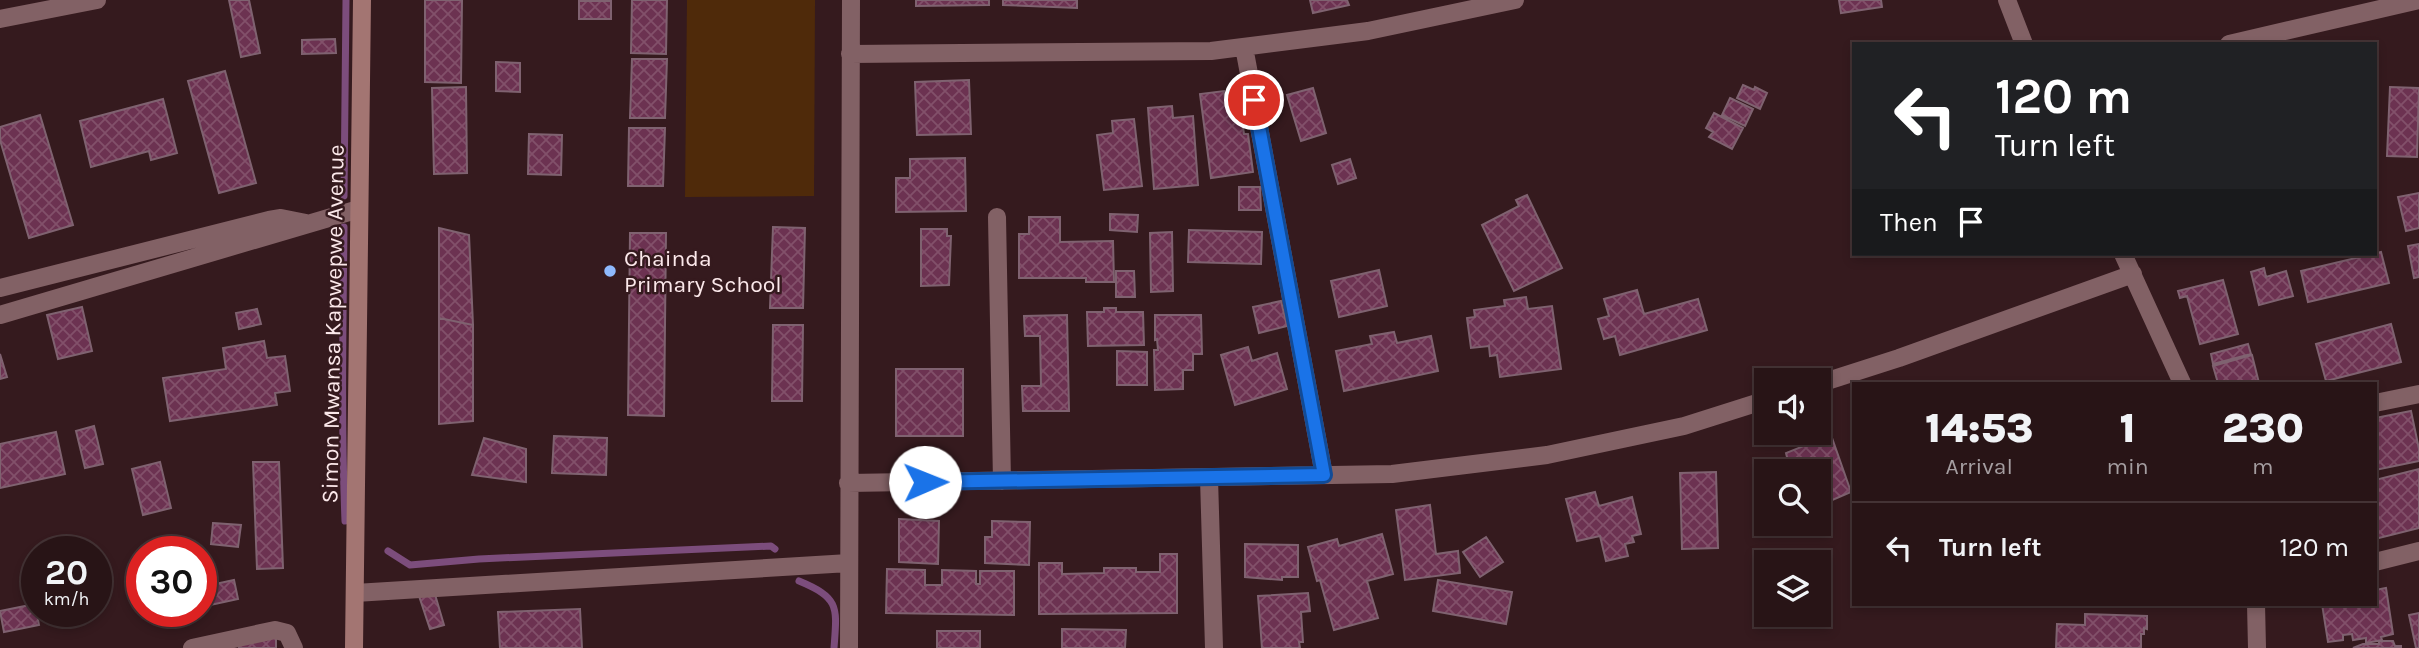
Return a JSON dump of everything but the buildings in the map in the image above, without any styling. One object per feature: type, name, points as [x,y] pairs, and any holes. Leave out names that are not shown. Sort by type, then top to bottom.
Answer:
[{"type":"main road","name":"Simon Mwansa Kapwepwe Avenue","points":[[354,648],[362,0]]},
{"type":"street","points":[[0,19],[97,0]]},
{"type":"street","points":[[849,648],[851,0]]},
{"type":"street","points":[[850,54],[1211,51],[1368,32],[1515,0]]},
{"type":"street","points":[[2007,0],[2023,42]]},
{"type":"street","points":[[2238,42],[2419,0]]},
{"type":"street","points":[[1244,47],[1324,475]]},
{"type":"street","points":[[0,315],[359,209]]},
{"type":"street","points":[[997,217],[1002,481]]},
{"type":"street","points":[[0,288],[269,220],[290,219],[310,224]]},
{"type":"street","points":[[2124,256],[2182,382]]},
{"type":"street","points":[[1831,380],[2133,274]]},
{"type":"street","points":[[2377,403],[2419,394]]},
{"type":"street","points":[[848,484],[1392,474],[1547,455],[1684,426],[1754,404]]},
{"type":"street","points":[[1209,478],[1214,648]]},
{"type":"street","points":[[2377,562],[2419,551]]},
{"type":"street","points":[[355,593],[849,563]]},
{"type":"street","points":[[2256,606],[2258,648]]},
{"type":"street","points":[[192,648],[275,630],[288,633],[294,648]]},
{"type":"shaded area","points":[[687,0],[815,0],[814,196],[685,197]]},
{"type":"waterway","points":[[344,196],[346,0]]},
{"type":"waterway","points":[[344,227],[345,521]]},
{"type":"waterway","points":[[388,551],[410,565],[479,559],[771,546],[775,549]]},
{"type":"waterway","points":[[799,581],[822,593],[833,605],[836,623],[834,648]]},
{"type":"place","name":"Chainda Primary School","points":[[610,271]]},
{"type":"route","points":[[925,482],[1324,475],[1254,100]]}]
